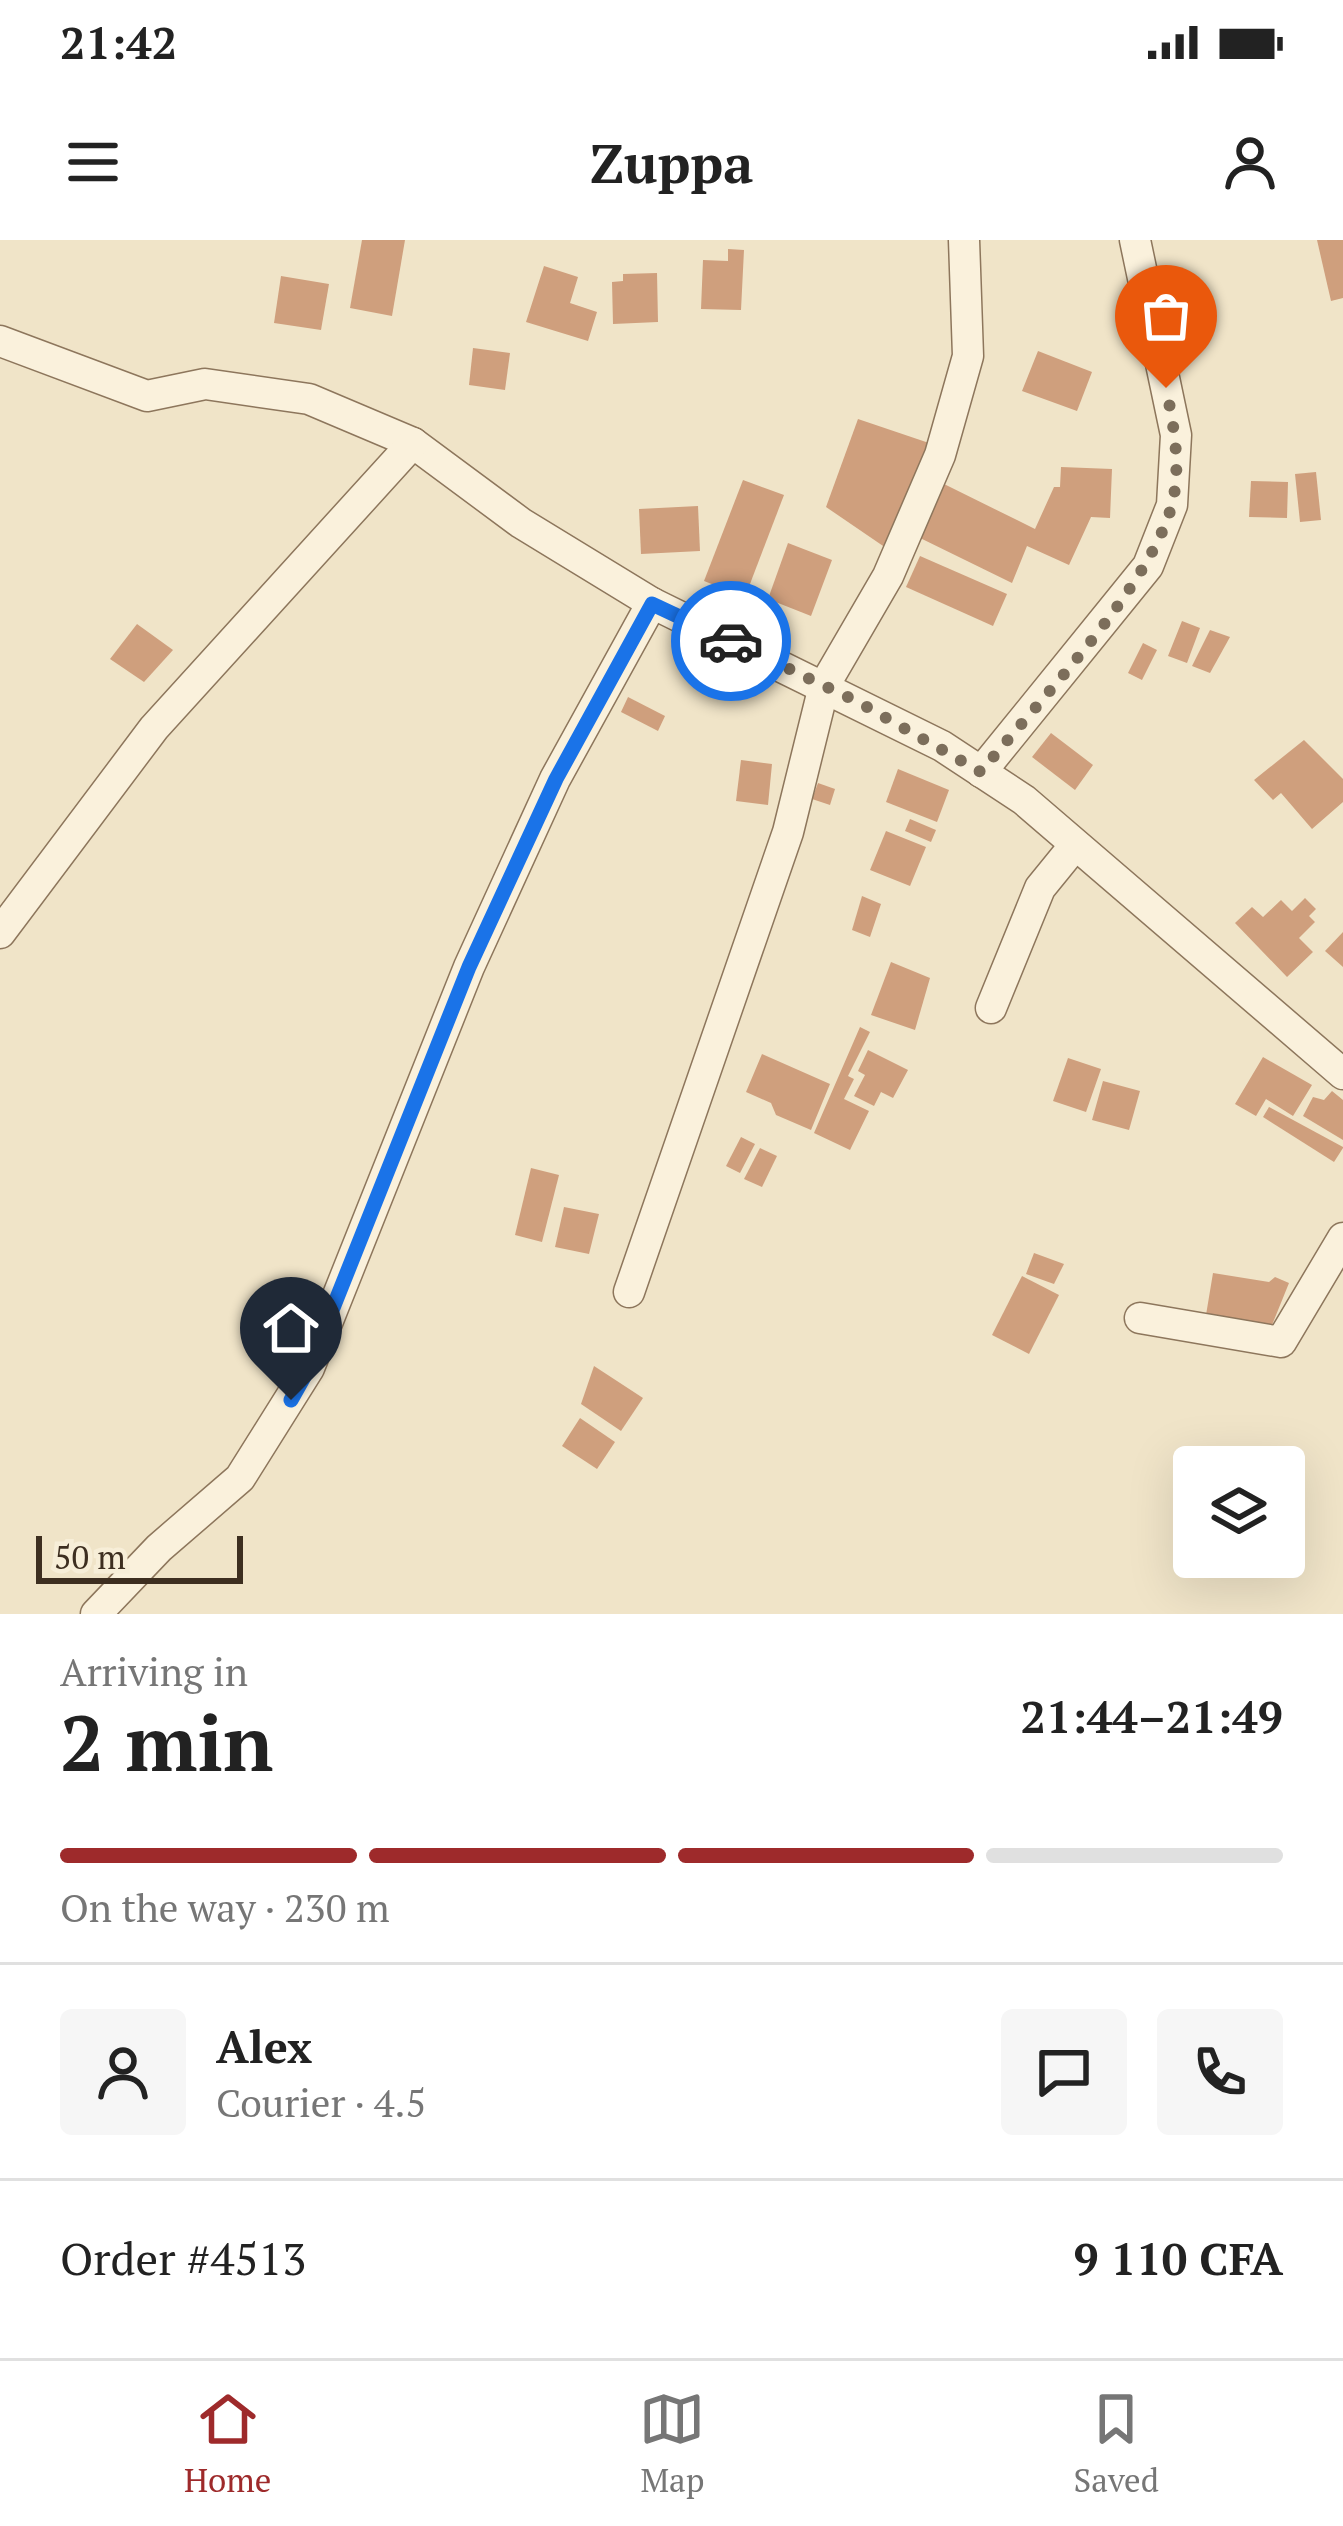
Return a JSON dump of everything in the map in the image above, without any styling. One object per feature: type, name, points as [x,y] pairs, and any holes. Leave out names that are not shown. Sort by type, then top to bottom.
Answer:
[{"type":"street","points":[[629,1292],[788,832],[824,686],[888,576],[940,454],[968,356],[964,240]]},
{"type":"street","points":[[981,772],[1148,566],[1172,505],[1176,435],[1135,240]]},
{"type":"street","points":[[0,341],[147,396],[205,384],[309,399],[413,442],[521,523],[652,604],[824,686],[1024,800],[1343,1073]]},
{"type":"street","points":[[0,934],[154,728],[413,442]]},
{"type":"street","points":[[96,1614],[159,1548],[240,1478],[309,1368],[469,967],[556,779],[652,604]]},
{"type":"street","points":[[991,1008],[1040,888],[1076,845]]},
{"type":"street","points":[[1140,1318],[1281,1342],[1343,1238]]},
{"type":"building","points":[[362,240],[405,240],[392,316],[350,308]]},
{"type":"building","points":[[1317,240],[1343,240],[1343,298],[1331,301]]},
{"type":"building","points":[[728,249],[744,250],[741,310],[701,309],[703,260],[728,261]]},
{"type":"building","points":[[544,266],[578,277],[570,303],[597,312],[588,341],[526,322]]},
{"type":"building","points":[[657,273],[658,322],[613,324],[612,282],[623,281],[623,274]]},
{"type":"building","points":[[281,276],[329,284],[321,330],[274,323]]},
{"type":"building","points":[[473,348],[510,353],[505,390],[469,385]]},
{"type":"building","points":[[1038,351],[1092,372],[1077,411],[1022,391]]},
{"type":"building","points":[[858,419],[929,443],[889,550],[826,507]]},
{"type":"building","points":[[1061,467],[1112,469],[1110,518],[1091,517],[1069,565],[1027,546],[1012,583],[916,536],[942,483],[1035,529],[1054,487],[1060,487]]},
{"type":"building","points":[[1316,472],[1321,520],[1300,522],[1295,474]]},
{"type":"building","points":[[743,480],[784,495],[745,597],[704,581]]},
{"type":"building","points":[[1251,481],[1288,482],[1287,518],[1249,517]]},
{"type":"building","points":[[698,506],[700,551],[641,554],[639,509]]},
{"type":"building","points":[[788,543],[832,560],[811,616],[768,599]]},
{"type":"building","points":[[920,556],[1007,594],[993,626],[906,587]]},
{"type":"building","points":[[1182,621],[1200,628],[1187,663],[1168,656]]},
{"type":"building","points":[[137,624],[173,650],[144,682],[110,659]]},
{"type":"building","points":[[1210,630],[1230,637],[1210,673],[1192,666]]},
{"type":"building","points":[[1143,643],[1157,650],[1142,680],[1128,673]]},
{"type":"building","points":[[628,697],[665,716],[658,731],[621,712]]},
{"type":"building","points":[[1051,733],[1093,765],[1075,790],[1032,757]]},
{"type":"building","points":[[1304,740],[1343,779],[1343,802],[1312,829],[1281,793],[1273,800],[1254,780]]},
{"type":"building","points":[[741,760],[772,764],[768,805],[736,801]]},
{"type":"building","points":[[898,769],[949,790],[937,822],[886,802]]},
{"type":"building","points":[[818,783],[835,789],[830,805],[812,799]]},
{"type":"building","points":[[910,819],[936,830],[931,842],[905,831]]},
{"type":"building","points":[[886,831],[926,847],[910,886],[870,870]]},
{"type":"building","points":[[862,896],[881,904],[870,937],[852,930]]},
{"type":"building","points":[[1305,898],[1316,909],[1309,916],[1315,922],[1299,938],[1313,952],[1287,977],[1235,923],[1252,907],[1263,917],[1281,900],[1292,911]]},
{"type":"building","points":[[1343,932],[1343,967],[1325,951]]},
{"type":"building","points":[[891,962],[930,978],[915,1030],[871,1015]]},
{"type":"building","points":[[860,1027],[870,1032],[848,1076],[854,1079],[844,1099],[869,1111],[850,1150],[814,1133]]},
{"type":"building","points":[[868,1050],[908,1070],[893,1098],[881,1092],[874,1106],[854,1096],[865,1075],[858,1071]]},
{"type":"building","points":[[762,1054],[830,1084],[811,1130],[776,1115],[771,1103],[746,1092]]},
{"type":"building","points":[[1263,1057],[1312,1085],[1293,1116],[1266,1099],[1256,1116],[1235,1104]]},
{"type":"building","points":[[1068,1058],[1101,1069],[1086,1112],[1053,1101]]},
{"type":"building","points":[[1103,1081],[1140,1091],[1129,1130],[1092,1120]]},
{"type":"building","points":[[1332,1091],[1343,1100],[1343,1140],[1303,1116],[1313,1097],[1324,1100]]},
{"type":"building","points":[[1269,1107],[1343,1147],[1334,1162],[1263,1117]]},
{"type":"building","points":[[741,1137],[755,1144],[740,1173],[726,1166]]},
{"type":"building","points":[[760,1148],[777,1156],[762,1187],[744,1179]]},
{"type":"building","points":[[531,1168],[559,1175],[542,1242],[515,1235]]},
{"type":"building","points":[[564,1207],[599,1214],[589,1254],[555,1247]]},
{"type":"building","points":[[1034,1253],[1064,1264],[1054,1284],[1026,1274]]},
{"type":"building","points":[[1213,1273],[1269,1282],[1275,1277],[1289,1283],[1272,1325],[1206,1315]]},
{"type":"building","points":[[1022,1276],[1059,1295],[1029,1354],[992,1335]]},
{"type":"building","points":[[594,1366],[643,1398],[621,1431],[581,1404]]},
{"type":"building","points":[[580,1418],[615,1442],[597,1469],[562,1446]]},
{"type":"way so far","points":[[731,641],[942,746],[981,772],[1148,566],[1172,505],[1176,435],[1166,388]]},
{"type":"route","points":[[291,1400],[309,1368],[469,967],[556,779],[652,604],[731,641]]}]
